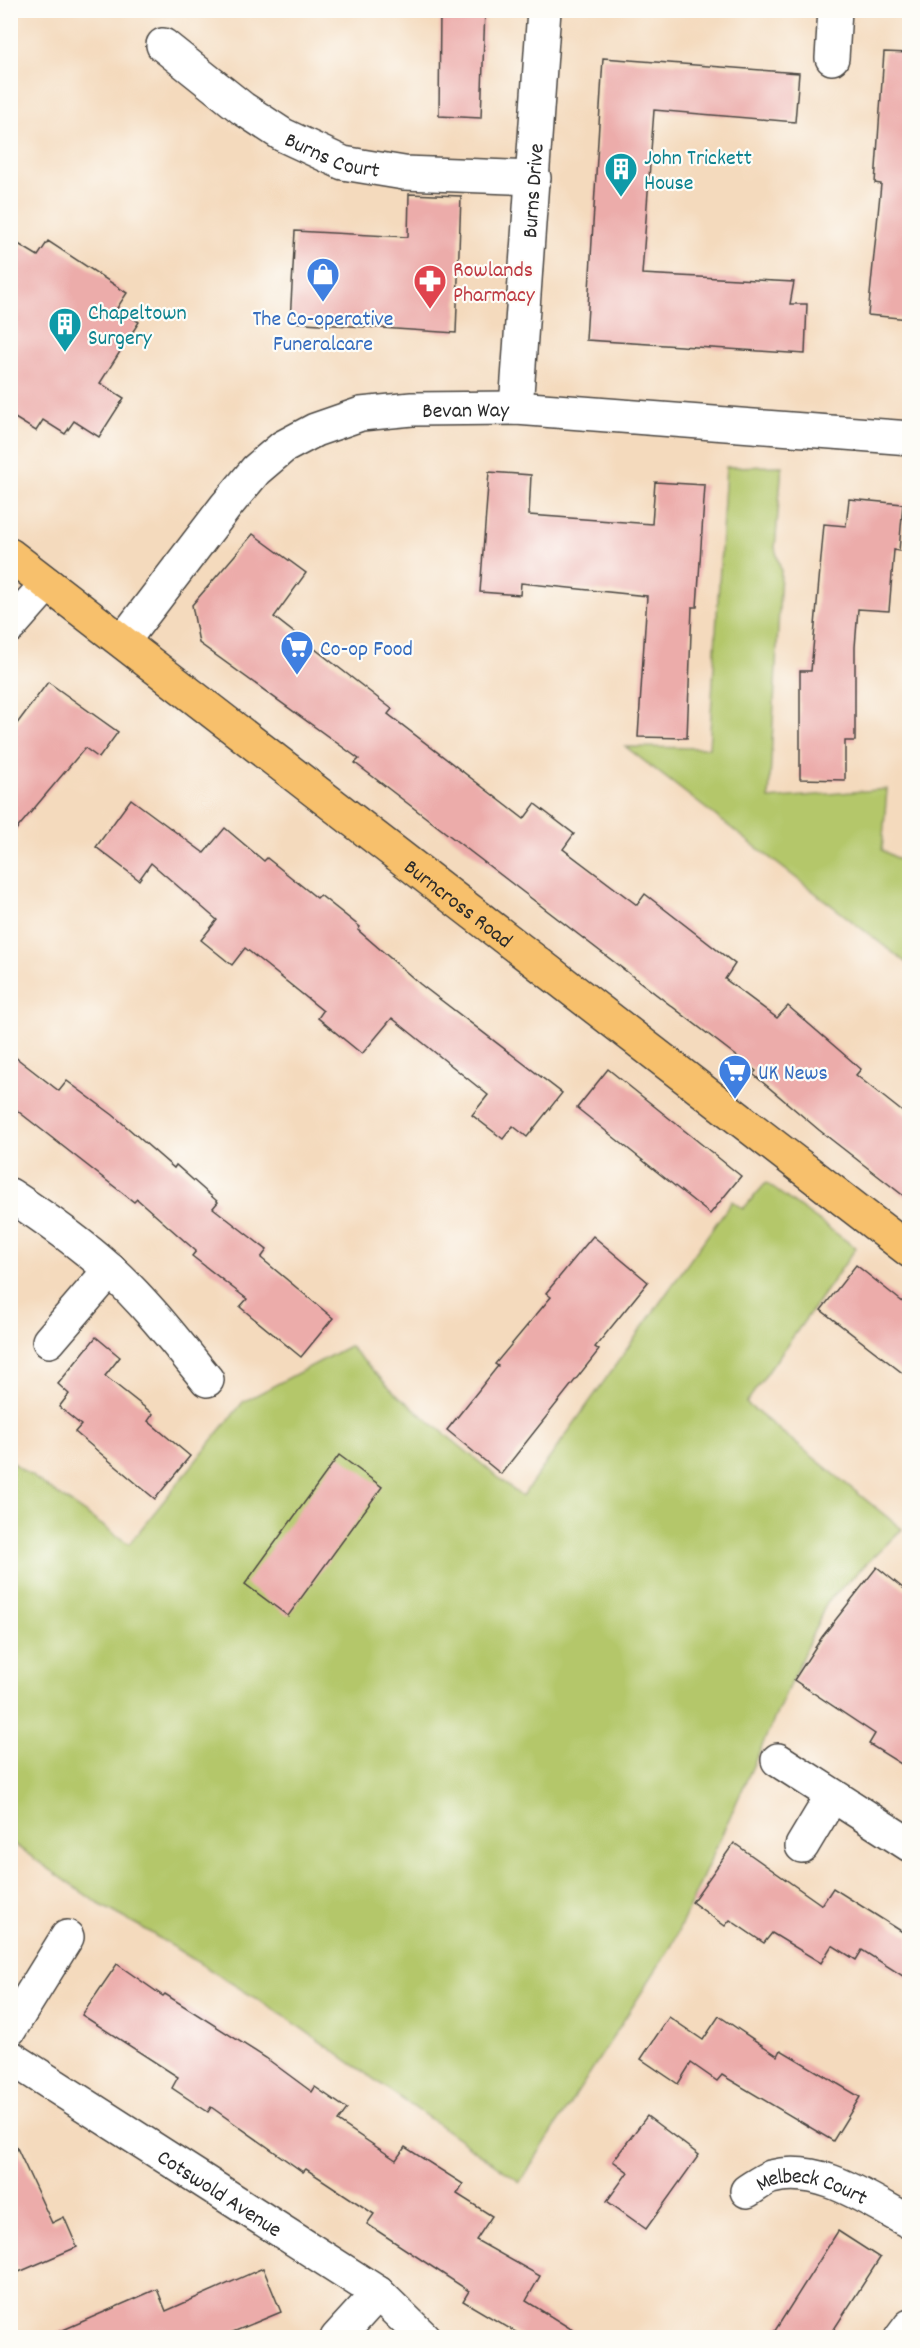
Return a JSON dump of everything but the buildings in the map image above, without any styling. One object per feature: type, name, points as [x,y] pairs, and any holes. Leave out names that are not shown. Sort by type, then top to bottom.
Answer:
[{"type":"main road","name":"Burncross Road","points":[[10,555],[909,1251]]},
{"type":"street","name":"Burns Drive","points":[[516,408],[534,178],[544,10]]},
{"type":"street","points":[[832,58],[834,11]]},
{"type":"street","name":"Burns Court","points":[[163,45],[242,108],[283,135],[343,163],[404,173],[534,178]]},
{"type":"street","name":"Bevan Way","points":[[123,641],[256,470],[283,447],[315,430],[361,414],[412,409],[516,408],[909,438]]},
{"type":"street","points":[[10,626],[47,584]]},
{"type":"street","points":[[10,1196],[56,1225],[110,1270],[142,1302],[207,1380]]},
{"type":"street","points":[[49,1341],[110,1270]]},
{"type":"street","points":[[778,1760],[909,1845]]},
{"type":"street","points":[[802,1846],[832,1796]]},
{"type":"street","points":[[10,2029],[67,1937]]},
{"type":"street","name":"Cotswold Avenue","points":[[10,2057],[378,2293],[424,2337]]},
{"type":"street","name":"Melbeck Court","points":[[747,2191],[770,2178],[798,2174],[825,2178],[909,2222]]},
{"type":"street","points":[[337,2337],[378,2293]]},
{"type":"street","points":[[901,2337],[909,2326]]},
{"type":"green space","points":[[782,466],[775,548],[781,571],[769,799],[887,789],[882,850],[909,865],[909,965],[626,747],[709,748],[726,467]]},
{"type":"green space","points":[[766,1183],[856,1248],[746,1403],[902,1529],[827,1602],[672,1945],[520,2182],[281,2014],[143,1928],[99,1904],[11,1842],[10,1461],[129,1544],[243,1402],[349,1346],[395,1393],[522,1497],[732,1201],[743,1209]]},
{"type":"place","name":"John Trickett House","points":[[621,198]]},
{"type":"place","name":"The Co-operative Funeralcare","points":[[323,303]]},
{"type":"place","name":"Rowlands Pharmacy","points":[[430,310]]},
{"type":"place","name":"Chapeltown Surgery","points":[[65,353]]},
{"type":"place","name":"Co-op Food","points":[[297,676]]},
{"type":"place","name":"UK News","points":[[735,1100]]}]
